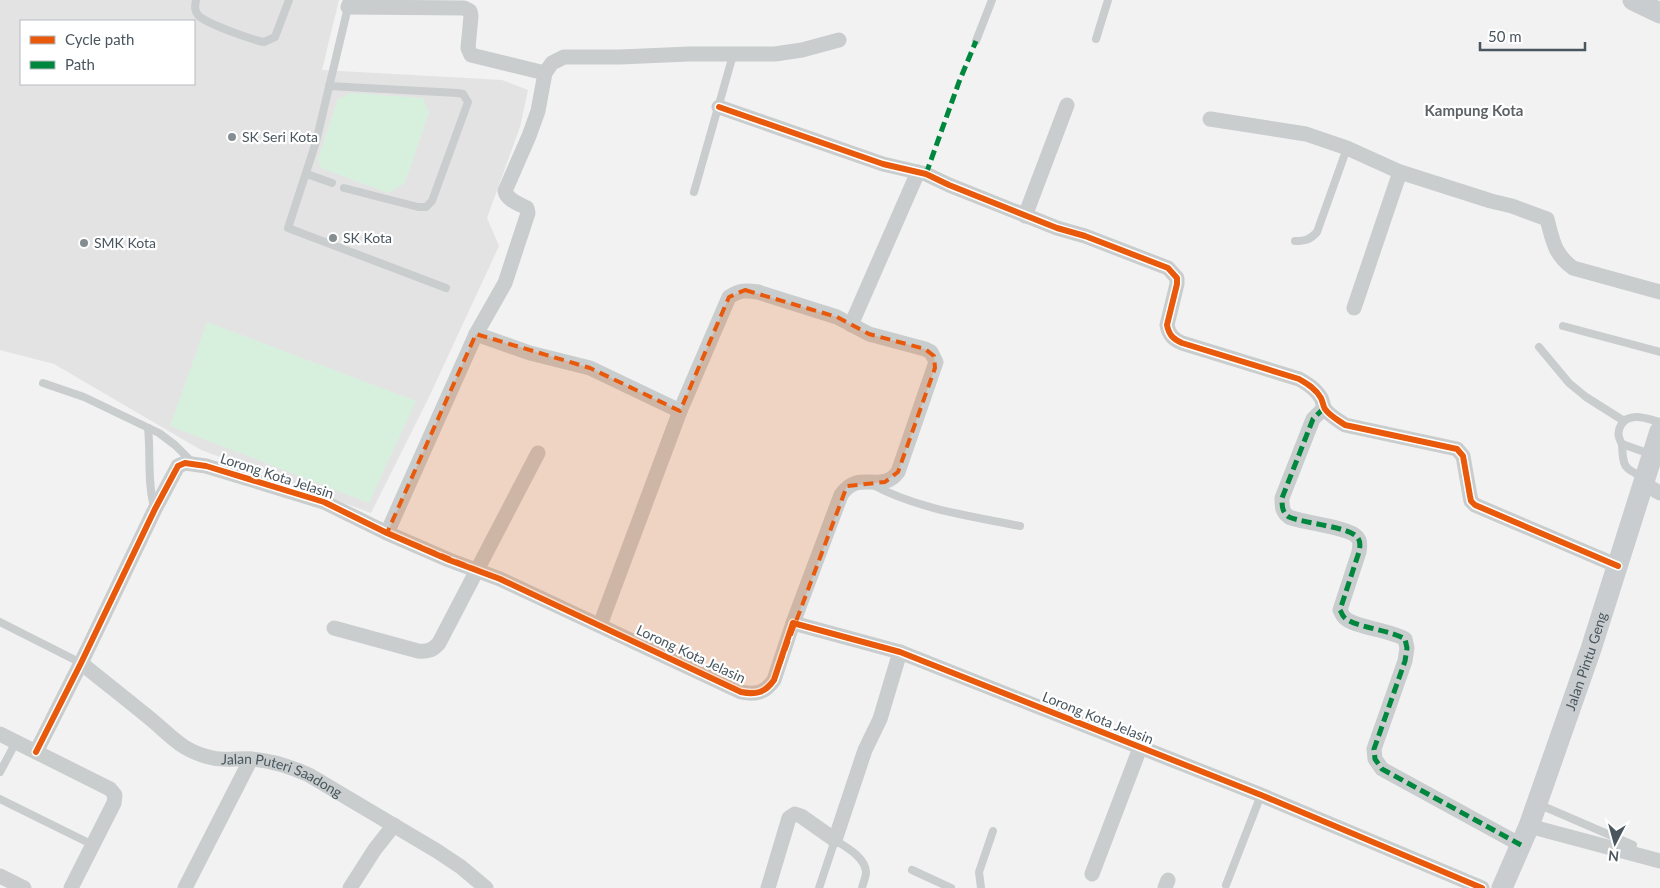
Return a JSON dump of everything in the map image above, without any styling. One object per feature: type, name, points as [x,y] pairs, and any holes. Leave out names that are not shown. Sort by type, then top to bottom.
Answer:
[{"type":"main road","points":[[1633,0],[1660,13]]},
{"type":"main road","name":"Jalan Pintu Geng","points":[[1502,888],[1525,836],[1591,649],[1618,566],[1650,485],[1653,455],[1660,431]]},
{"type":"street","points":[[349,3],[464,8],[470,11],[471,16],[468,48],[471,55],[545,73]]},
{"type":"street","points":[[387,533],[476,334],[505,283],[528,217],[527,208],[510,199],[505,191],[529,136],[538,111],[545,73],[552,63],[564,57],[775,54],[802,50],[839,40]]},
{"type":"street","points":[[1025,216],[1067,104]]},
{"type":"street","points":[[719,107],[884,164],[926,174],[1025,216],[1085,236],[1168,268],[1177,278],[1167,325],[1168,332],[1173,339],[1299,379],[1316,391],[1324,408],[1331,416],[1353,428],[1457,449],[1463,456],[1470,496],[1475,505],[1618,566]]},
{"type":"street","points":[[1210,119],[1306,134],[1346,148],[1400,172],[1491,202],[1512,206],[1547,219],[1555,250],[1573,268],[1660,292]]},
{"type":"street","points":[[851,325],[918,172]]},
{"type":"street","points":[[1354,308],[1400,172]]},
{"type":"street","points":[[600,625],[680,412],[729,297],[736,292],[745,290],[758,292],[837,317],[869,334],[925,349],[930,352],[936,362],[898,472],[893,479],[885,482],[852,483],[847,486],[841,495],[793,622]]},
{"type":"street","points":[[476,334],[530,353],[590,368],[680,412]]},
{"type":"street","points":[[1324,408],[1313,419],[1302,444],[1282,498],[1282,507],[1284,513],[1289,517],[1346,531],[1357,537],[1360,544],[1360,552],[1340,610],[1345,619],[1396,634],[1405,639],[1407,648],[1405,661],[1374,750],[1375,759],[1382,769],[1525,836],[1660,861]]},
{"type":"street","points":[[334,628],[418,651],[426,652],[433,649],[439,643],[538,453]]},
{"type":"street","points":[[36,752],[178,466],[185,463],[194,464]]},
{"type":"street","name":"Lorong Kota Jelasin","points":[[194,464],[324,502],[387,533],[449,560],[500,579],[741,692],[750,694],[760,693],[768,688],[774,680],[793,622],[900,652],[1261,795],[1482,888]]},
{"type":"street","points":[[768,888],[789,818],[795,814],[801,816],[835,840],[865,750],[880,720],[900,652]]},
{"type":"street","name":"Jalan Puteri Saadong","points":[[81,663],[177,743],[191,751],[213,758],[230,760],[251,759],[291,767],[309,775],[461,867],[486,888]]},
{"type":"street","points":[[0,734],[113,792],[114,803],[71,888]]},
{"type":"street","points":[[1092,874],[1140,748]]},
{"type":"street","points":[[185,888],[251,759]]},
{"type":"street","points":[[350,888],[375,849],[394,825]]},
{"type":"street","points":[[0,876],[24,888]]},
{"type":"lane","points":[[196,0],[196,12],[204,20],[264,42],[275,37],[289,0]]},
{"type":"lane","points":[[976,41],[992,0]]},
{"type":"lane","points":[[1096,39],[1108,0]]},
{"type":"lane","points":[[349,3],[307,174],[288,228],[446,288]]},
{"type":"lane","points":[[694,192],[733,55]]},
{"type":"lane","points":[[329,86],[458,93],[463,94],[468,102],[432,201],[426,207],[418,207],[344,188]]},
{"type":"lane","points":[[1295,241],[1304,241],[1312,238],[1317,232],[1346,148]]},
{"type":"lane","points":[[307,174],[332,183]]},
{"type":"lane","points":[[1563,326],[1660,352]]},
{"type":"lane","points":[[1538,347],[1569,383],[1586,397],[1624,421]]},
{"type":"lane","points":[[43,383],[84,397],[159,433],[175,445],[194,464]]},
{"type":"lane","points":[[1650,485],[1626,469],[1623,464],[1622,444],[1618,437],[1619,429],[1624,421],[1632,417],[1660,422]]},
{"type":"lane","points":[[148,428],[151,448],[149,482],[155,509]]},
{"type":"lane","points":[[1622,444],[1653,455]]},
{"type":"lane","points":[[867,482],[892,495],[956,514],[1020,526]]},
{"type":"lane","points":[[0,622],[81,663]]},
{"type":"lane","points":[[0,772],[16,742]]},
{"type":"lane","points":[[1226,885],[1261,795]]},
{"type":"lane","points":[[0,799],[92,845]]},
{"type":"lane","points":[[1536,803],[1552,808],[1633,845]]},
{"type":"lane","points":[[981,888],[979,872],[993,831]]},
{"type":"lane","points":[[819,888],[835,840],[855,854],[862,862],[866,871],[862,888]]},
{"type":"lane","points":[[912,870],[951,888]]},
{"type":"highlighted area","points":[[745,290],[837,317],[869,334],[925,349],[934,356],[935,368],[898,472],[885,482],[847,486],[774,680],[761,693],[741,692],[500,579],[387,533],[476,334],[590,368],[680,411],[729,297]]},
{"type":"shaded area","points":[[0,0],[339,0],[322,70],[502,80],[528,90],[520,127],[487,218],[499,246],[429,397],[371,513],[201,450],[54,364],[0,350]]},
{"type":"green space","points":[[351,93],[423,98],[429,113],[405,183],[388,193],[321,168],[318,159],[338,99]]},
{"type":"green space","points":[[207,322],[416,401],[369,503],[170,426]]},
{"type":"marked path","points":[[926,174],[976,41]]},
{"type":"marked path","points":[[1324,408],[1313,419],[1282,498],[1282,507],[1289,517],[1345,530],[1357,537],[1360,542],[1359,552],[1340,610],[1348,620],[1405,639],[1407,648],[1405,661],[1374,749],[1375,759],[1382,769],[1521,845]]},
{"type":"cycle path","points":[[719,107],[883,164],[926,174],[1057,228],[1085,236],[1168,268],[1177,278],[1167,325],[1170,334],[1176,340],[1299,379],[1314,389],[1321,398],[1324,408],[1345,425],[1457,449],[1463,456],[1471,501],[1475,505],[1618,566]]},
{"type":"cycle path","points":[[36,752],[155,509],[178,466],[185,463],[206,466],[324,502],[387,533],[449,560],[500,579],[741,692],[760,692],[767,688],[774,680],[793,623],[900,652],[1261,795],[1482,888]]},
{"type":"place","name":"SK Seri Kota","points":[[232,137]]},
{"type":"place","name":"SK Kota","points":[[333,238]]},
{"type":"place","name":"SMK Kota","points":[[84,243]]},
{"type":"district","name":"Kampung Kota","points":[[1474,111]]}]
